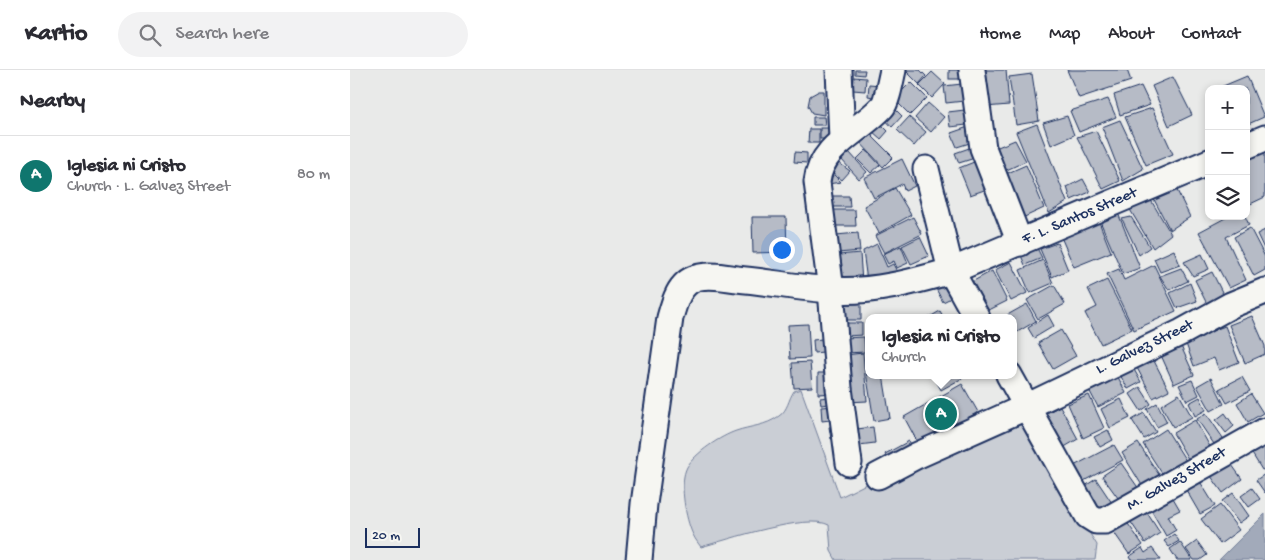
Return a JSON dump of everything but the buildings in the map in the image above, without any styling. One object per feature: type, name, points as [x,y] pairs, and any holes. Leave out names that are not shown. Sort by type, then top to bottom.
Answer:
[{"type":"street","points":[[839,70],[842,139]]},
{"type":"street","points":[[849,463],[839,388],[831,290],[817,182],[818,170],[842,139],[884,106],[893,70]]},
{"type":"street","points":[[972,70],[983,148],[1020,243]]},
{"type":"street","points":[[1250,144],[1265,138]]},
{"type":"street","name":"F. L. Santos Street","points":[[639,560],[644,504],[670,318],[676,297],[687,283],[696,278],[716,276],[831,290],[865,291],[951,271],[1205,164]]},
{"type":"street","points":[[926,169],[951,271],[975,314]]},
{"type":"street","name":"L. Galvez Street","points":[[878,476],[916,456],[1026,407],[1182,332],[1231,305],[1265,291]]},
{"type":"street","points":[[1011,379],[1026,407]]},
{"type":"street","name":"M. Galvez Street","points":[[1026,407],[1088,516],[1096,521],[1105,520],[1265,431]]},
{"type":"shaded area","points":[[801,389],[840,497],[1013,411],[1097,545],[1095,560],[836,560],[831,551],[829,525],[818,522],[803,522],[766,529],[701,547],[692,532],[685,507],[683,481],[687,467],[702,451],[723,437],[736,431],[769,422],[782,414],[794,391]]},
{"type":"water","points":[[1265,514],[1265,560],[1219,560]]},
{"type":"place","name":"Iglesia ni Cristo","points":[[941,414]]}]
